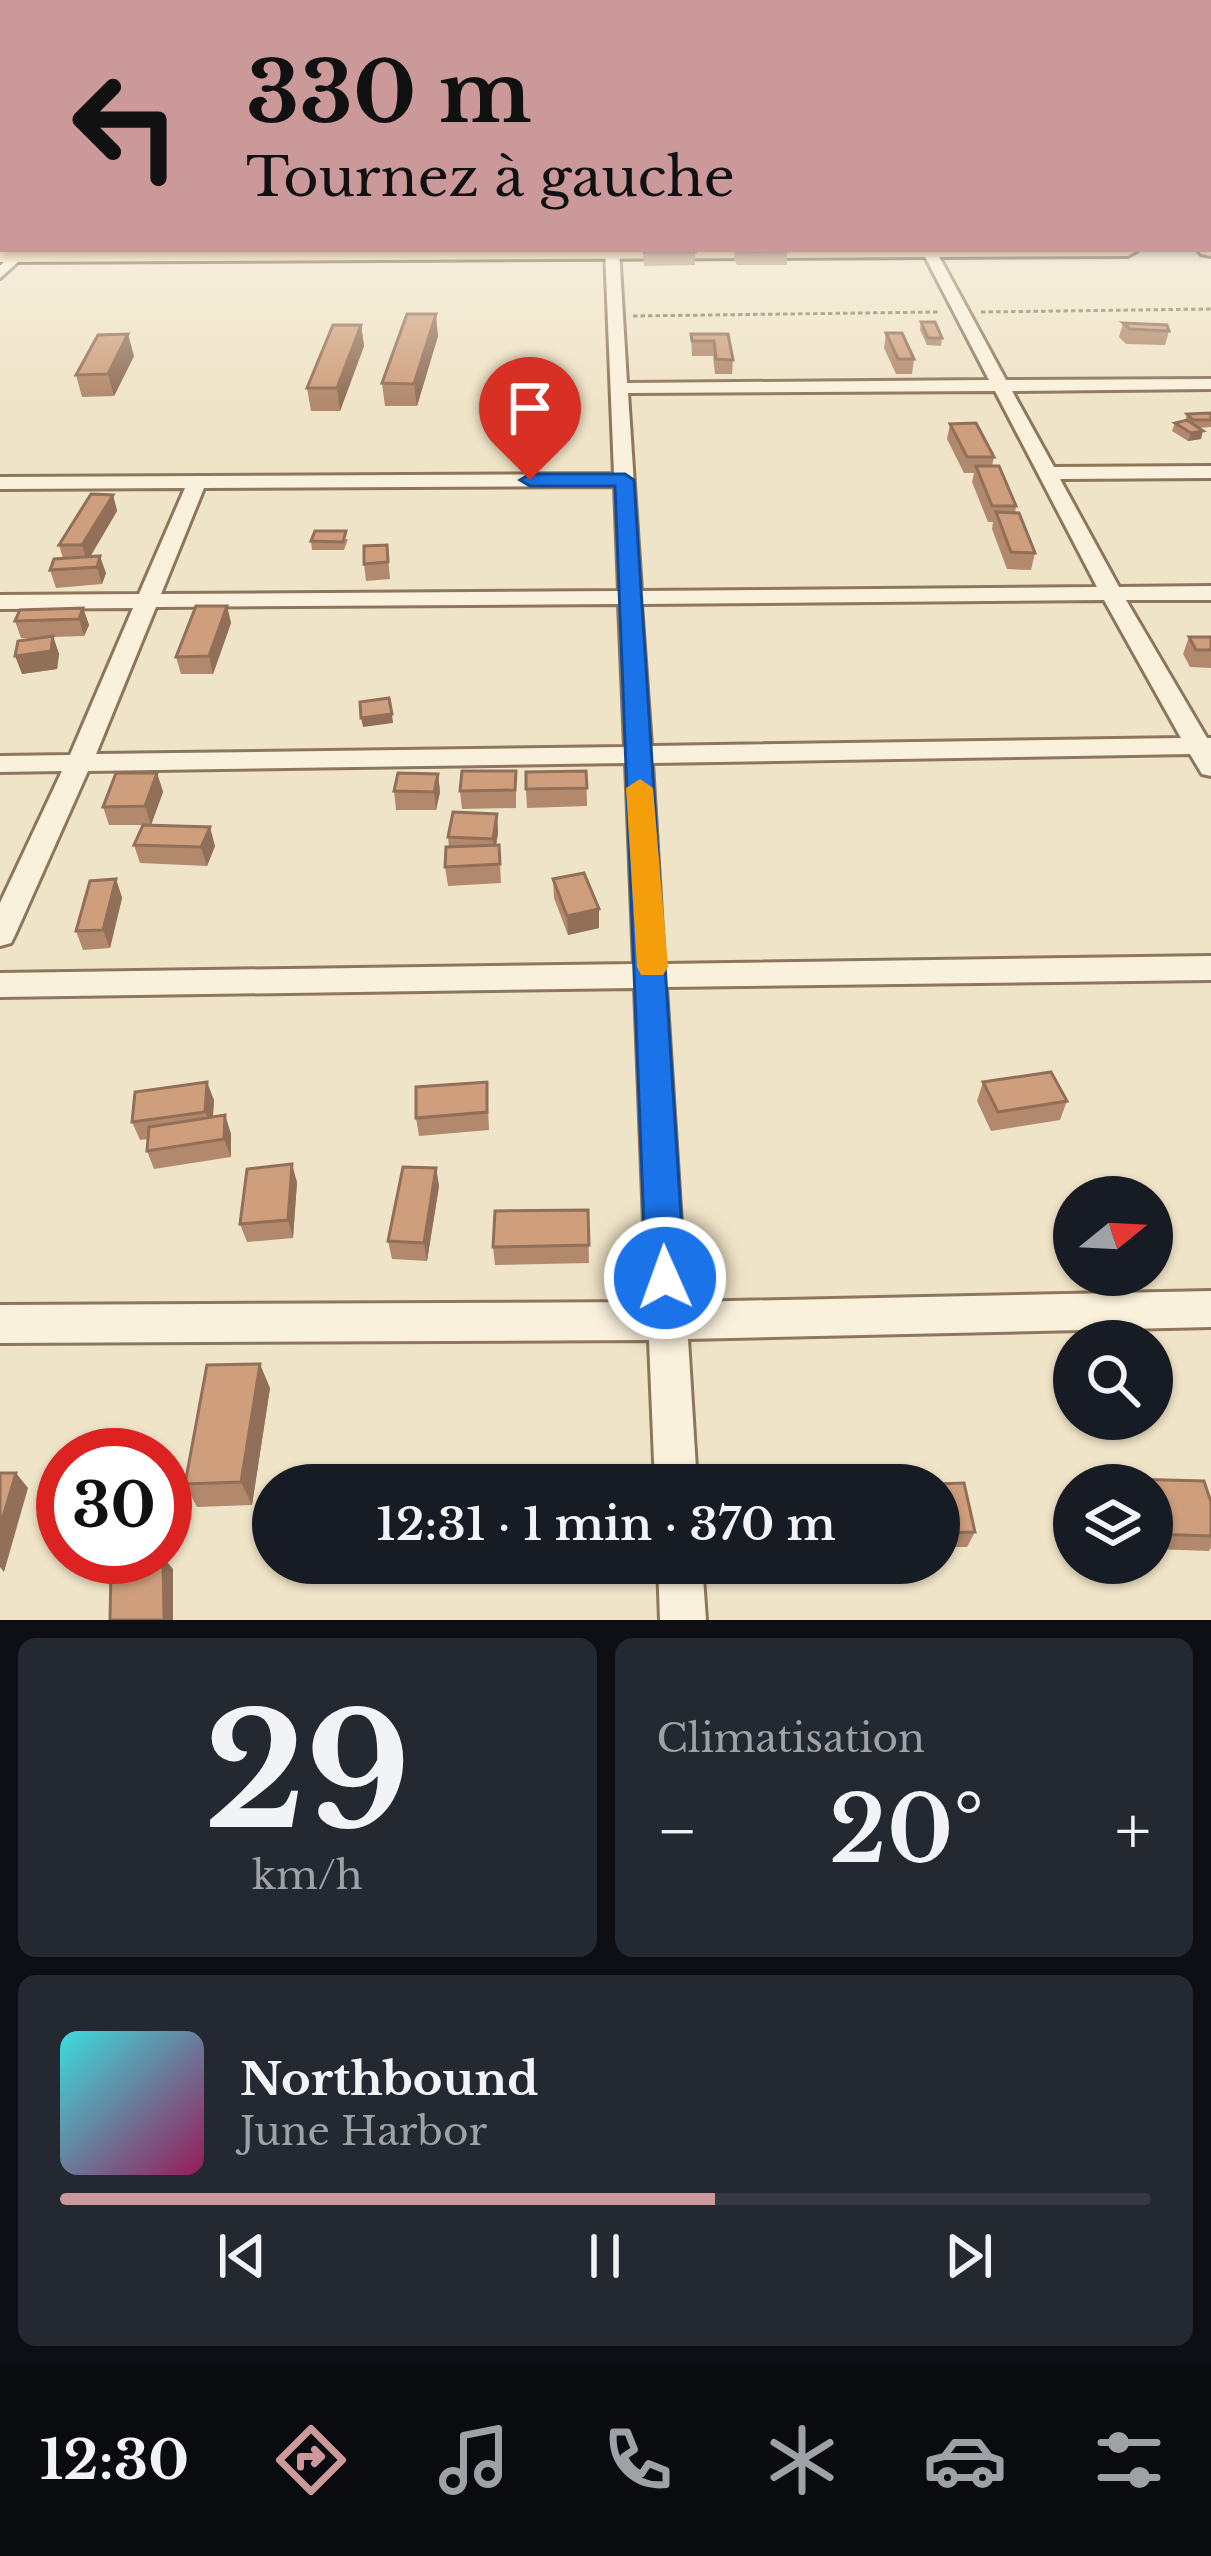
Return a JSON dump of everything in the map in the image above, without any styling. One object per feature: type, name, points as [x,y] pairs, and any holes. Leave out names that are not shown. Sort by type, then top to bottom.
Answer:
[{"type":"street","points":[[612,252],[675,1464]]},
{"type":"street","points":[[929,252],[1112,593],[1207,753]]},
{"type":"street","points":[[619,388],[1211,384]]},
{"type":"street","points":[[1050,473],[1211,472]]},
{"type":"street","points":[[0,935],[79,763],[198,480]]},
{"type":"street","points":[[0,483],[625,480]]},
{"type":"street","points":[[0,602],[1211,593]]},
{"type":"street","points":[[0,764],[1207,753]]},
{"type":"street","points":[[0,985],[1211,968]]},
{"type":"street","points":[[0,1324],[667,1321],[1211,1309]]},
{"type":"street","points":[[681,1584],[682,1620]]},
{"type":"path","points":[[615,316],[1211,309]]},
{"type":"building","points":[[407,314],[436,314],[414,384],[382,383]]},
{"type":"building","points":[[921,322],[935,322],[942,338],[928,338]]},
{"type":"building","points":[[1123,323],[1167,325],[1169,331],[1130,329]]},
{"type":"building","points":[[333,325],[361,325],[337,388],[307,388]]},
{"type":"building","points":[[886,333],[902,333],[914,359],[898,359]]},
{"type":"building","points":[[128,334],[108,374],[76,375],[98,335]]},
{"type":"building","points":[[691,334],[728,334],[733,360],[716,359],[714,341],[692,341]]},
{"type":"building","points":[[1211,413],[1211,420],[1193,420],[1187,414]]},
{"type":"building","points":[[1187,420],[1203,431],[1191,433],[1175,423]]},
{"type":"building","points":[[976,423],[994,457],[967,457],[950,424]]},
{"type":"building","points":[[976,466],[999,466],[1016,506],[992,506]]},
{"type":"building","points":[[91,494],[113,495],[82,545],[59,545]]},
{"type":"building","points":[[996,512],[1019,513],[1035,553],[1011,552]]},
{"type":"building","points":[[315,531],[346,531],[343,542],[311,541]]},
{"type":"building","points":[[387,545],[388,562],[364,564],[364,546]]},
{"type":"building","points":[[100,556],[97,567],[50,570],[54,559]]},
{"type":"building","points":[[196,606],[227,606],[209,656],[176,657]]},
{"type":"building","points":[[83,608],[79,619],[15,621],[20,610]]},
{"type":"building","points":[[53,636],[51,651],[15,656],[18,641]]},
{"type":"building","points":[[1189,637],[1211,637],[1211,650],[1196,650]]},
{"type":"building","points":[[389,698],[392,714],[361,718],[360,702]]},
{"type":"building","points":[[462,771],[516,771],[515,790],[460,791]]},
{"type":"building","points":[[586,771],[587,788],[526,789],[526,772]]},
{"type":"building","points":[[116,773],[157,773],[145,806],[103,807]]},
{"type":"building","points":[[398,773],[438,774],[434,792],[394,791]]},
{"type":"building","points":[[453,812],[497,814],[493,839],[448,837]]},
{"type":"building","points":[[143,825],[210,827],[201,847],[134,845]]},
{"type":"building","points":[[499,845],[500,864],[445,867],[446,847]]},
{"type":"building","points":[[584,873],[599,909],[567,916],[553,879]]},
{"type":"building","points":[[116,879],[103,930],[76,931],[90,881]]},
{"type":"building","points":[[1051,1072],[1067,1101],[998,1112],[983,1082]]},
{"type":"building","points":[[207,1082],[205,1112],[132,1122],[135,1092]]},
{"type":"building","points":[[487,1082],[487,1112],[416,1118],[416,1087]]},
{"type":"building","points":[[225,1115],[224,1139],[147,1151],[149,1127]]},
{"type":"building","points":[[292,1164],[288,1220],[240,1224],[247,1169]]},
{"type":"building","points":[[403,1167],[436,1168],[424,1243],[388,1241]]},
{"type":"building","points":[[588,1210],[589,1245],[493,1247],[495,1211]]},
{"type":"building","points":[[260,1364],[241,1482],[192,1484],[192,1446],[207,1365]]},
{"type":"building","points":[[0,1473],[16,1473],[0,1527]]},
{"type":"building","points":[[1173,1480],[1204,1481],[1211,1502],[1211,1536],[1173,1535]]},
{"type":"building","points":[[960,1483],[964,1483],[975,1532],[960,1532]]},
{"type":"building","points":[[111,1584],[163,1584],[164,1620],[110,1620]]},
{"type":"slow traffic","points":[[640,788],[652,967]]},
{"type":"route","points":[[530,480],[625,480],[665,1278]]}]
